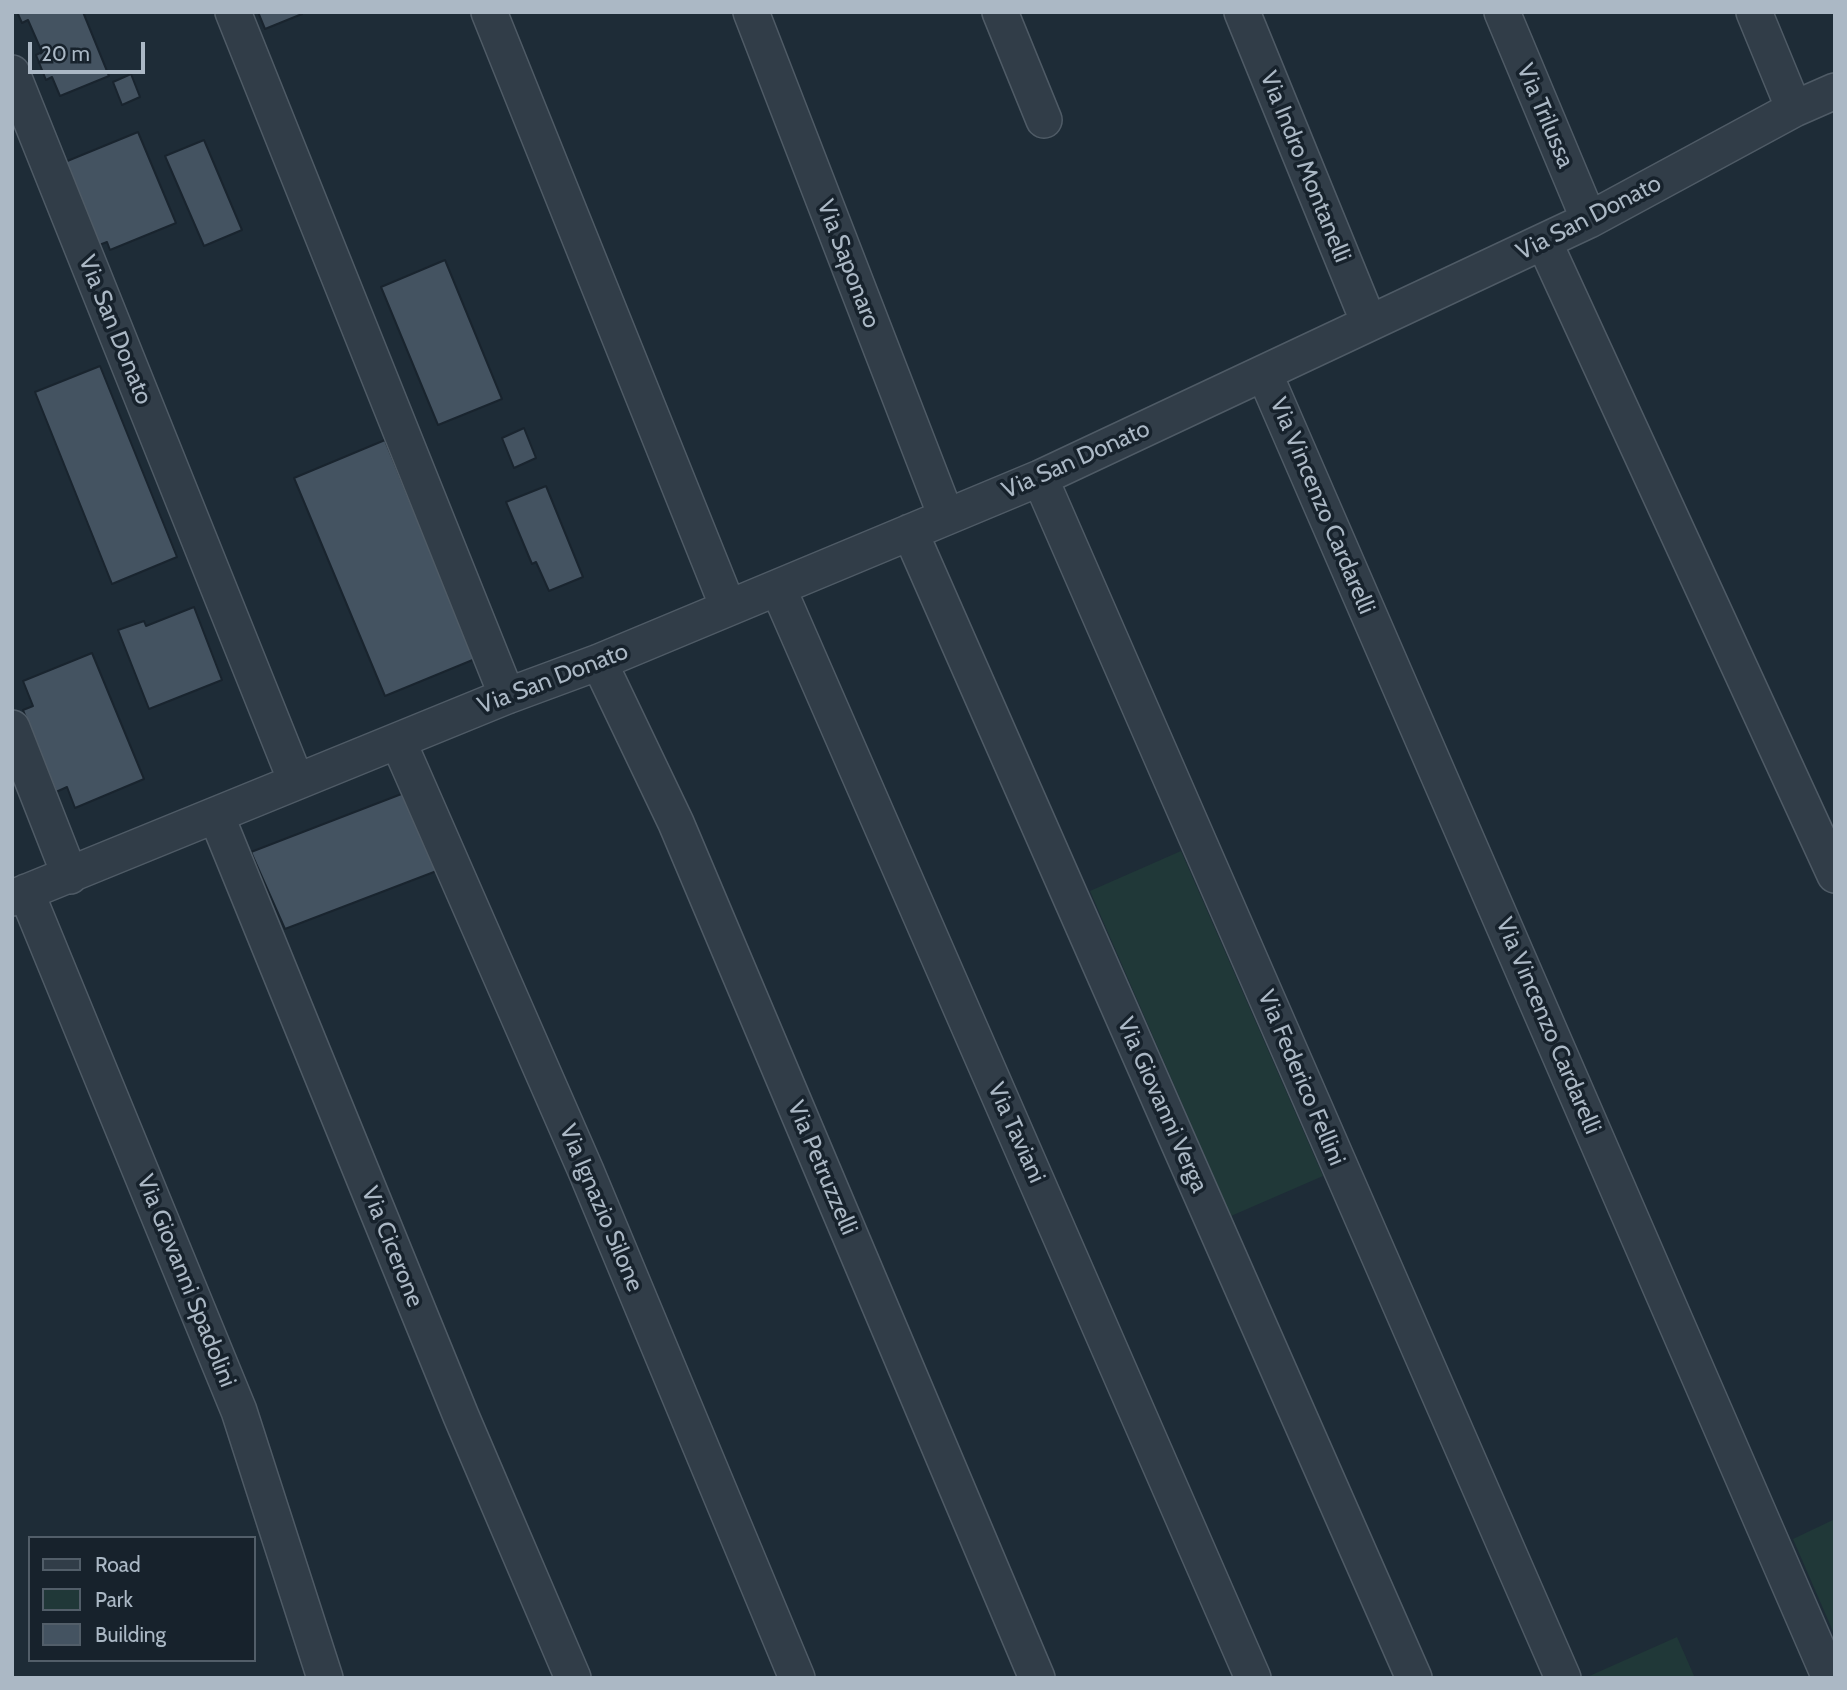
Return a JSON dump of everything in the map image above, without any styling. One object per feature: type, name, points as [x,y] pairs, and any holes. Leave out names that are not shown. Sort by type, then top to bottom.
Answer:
[{"type":"street","points":[[233,12],[507,696]]},
{"type":"street","points":[[489,12],[728,607]]},
{"type":"street","name":"Via Saponaro","points":[[751,12],[946,516]]},
{"type":"street","points":[[1000,12],[1044,120]]},
{"type":"street","name":"Via Indro Montanelli","points":[[1241,12],[1369,323]]},
{"type":"street","name":"Via Trilussa","points":[[1502,12],[1589,220]]},
{"type":"street","points":[[1754,12],[1794,109]]},
{"type":"street","name":"Via San Donato","points":[[12,73],[296,782]]},
{"type":"street","name":"Via San Donato","points":[[19,895],[507,696],[599,662],[1040,478],[1265,375],[1369,323],[1544,242],[1794,109],[1835,91]]},
{"type":"street","points":[[1544,242],[1835,875]]},
{"type":"street","name":"Via Vincenzo Cardarelli","points":[[1265,375],[1830,1678]]},
{"type":"street","name":"Via Federico Fellini","points":[[1040,478],[1563,1678]]},
{"type":"street","name":"Via Giovanni Verga","points":[[910,532],[1414,1678]]},
{"type":"street","name":"Via Taviani","points":[[778,588],[1253,1678]]},
{"type":"street","name":"Via Petruzzelli","points":[[599,662],[676,824],[1037,1678]]},
{"type":"street","points":[[12,728],[70,876]]},
{"type":"street","name":"Via Ignazio Silone","points":[[398,741],[586,1171],[797,1678]]},
{"type":"street","name":"Via Cicerone","points":[[216,815],[461,1416],[573,1678]]},
{"type":"street","name":"Via Giovanni Spadolini","points":[[19,895],[239,1411],[325,1678]]},
{"type":"green space","points":[[1181,851],[1323,1176],[1231,1216],[1090,891]]},
{"type":"green space","points":[[1835,1519],[1835,1636],[1793,1539]]},
{"type":"green space","points":[[1677,1637],[1695,1678],[1587,1678],[1587,1677]]},
{"type":"building","points":[[17,12],[83,12],[109,76],[60,96],[52,77],[46,80],[36,55],[42,52],[28,20],[22,23]]},
{"type":"building","points":[[258,12],[301,12],[302,14],[265,29]]},
{"type":"building","points":[[131,74],[140,97],[122,105],[113,82]]},
{"type":"building","points":[[138,132],[176,223],[110,250],[107,242],[94,247],[60,164]]},
{"type":"building","points":[[204,140],[242,230],[204,246],[165,156]]},
{"type":"building","points":[[445,260],[502,399],[438,425],[381,287]]},
{"type":"building","points":[[100,366],[177,557],[112,584],[35,392]]},
{"type":"building","points":[[524,428],[536,458],[514,468],[502,438]]},
{"type":"building","points":[[385,440],[475,659],[385,696],[294,478]]},
{"type":"building","points":[[546,486],[583,577],[549,591],[536,562],[532,564],[506,502]]},
{"type":"building","points":[[194,607],[222,680],[149,709],[118,630],[144,621],[146,626]]},
{"type":"building","points":[[92,653],[144,779],[75,808],[67,787],[56,792],[23,710],[33,706],[23,681]]},
{"type":"building","points":[[417,788],[447,867],[285,929],[251,852]]}]
